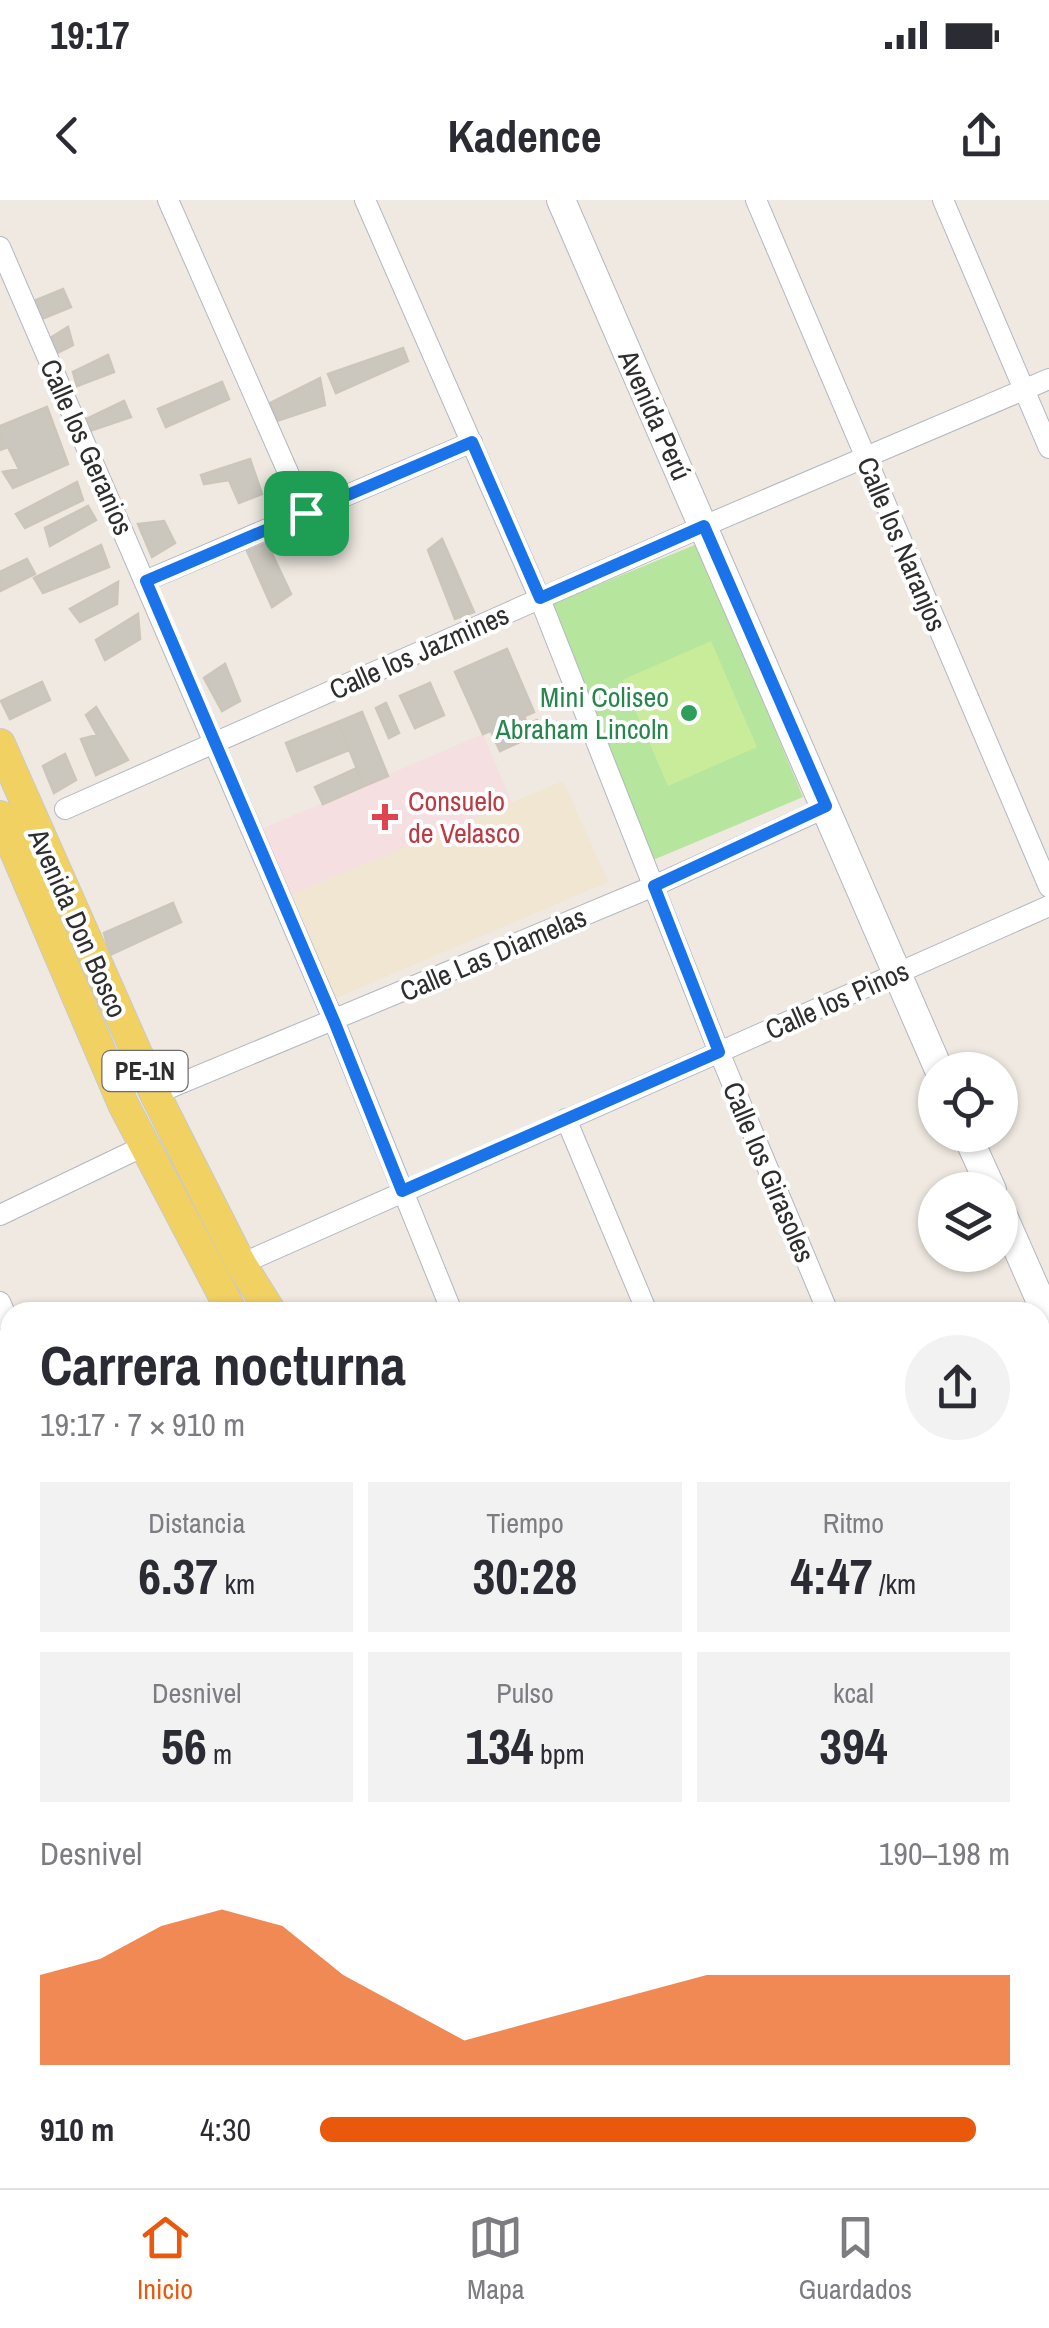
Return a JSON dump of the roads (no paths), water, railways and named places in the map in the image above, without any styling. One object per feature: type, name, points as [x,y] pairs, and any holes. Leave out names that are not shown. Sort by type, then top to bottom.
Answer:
[{"type":"main road","name":"Avenida Don Bosco","points":[[0,744],[14,824],[144,1146],[227,1302]]},
{"type":"main road","name":"Avenida Don Bosco","points":[[14,824],[241,1264],[265,1302]]},
{"type":"street","points":[[168,200],[306,513]]},
{"type":"street","name":"Calle los Girasoles","points":[[366,200],[540,598],[719,1052],[824,1302]]},
{"type":"street","name":"Avenida Perú","points":[[562,200],[930,1052]]},
{"type":"street","name":"Calle los Naranjos","points":[[756,200],[1049,888]]},
{"type":"street","points":[[942,200],[1049,448]]},
{"type":"street","name":"Calle los Geranios","points":[[0,246],[334,1021],[448,1302]]},
{"type":"street","name":"Calle los Jazmines","points":[[64,809],[704,526],[1049,379]]},
{"type":"street","points":[[146,581],[472,442]]},
{"type":"street","name":"Calle Las Diamelas","points":[[155,1094],[654,886],[826,806]]},
{"type":"street","name":"Calle los Pinos","points":[[241,1264],[1049,906]]},
{"type":"street","points":[[566,1119],[643,1302]]},
{"type":"street","points":[[0,1215],[144,1146]]},
{"type":"street","points":[[1018,1250],[1041,1302]]},
{"type":"place","name":"Mini Coliseo Abraham Lincoln","points":[[689,713]]},
{"type":"place","name":"Consuelo de Velasco","points":[[385,817]]}]
